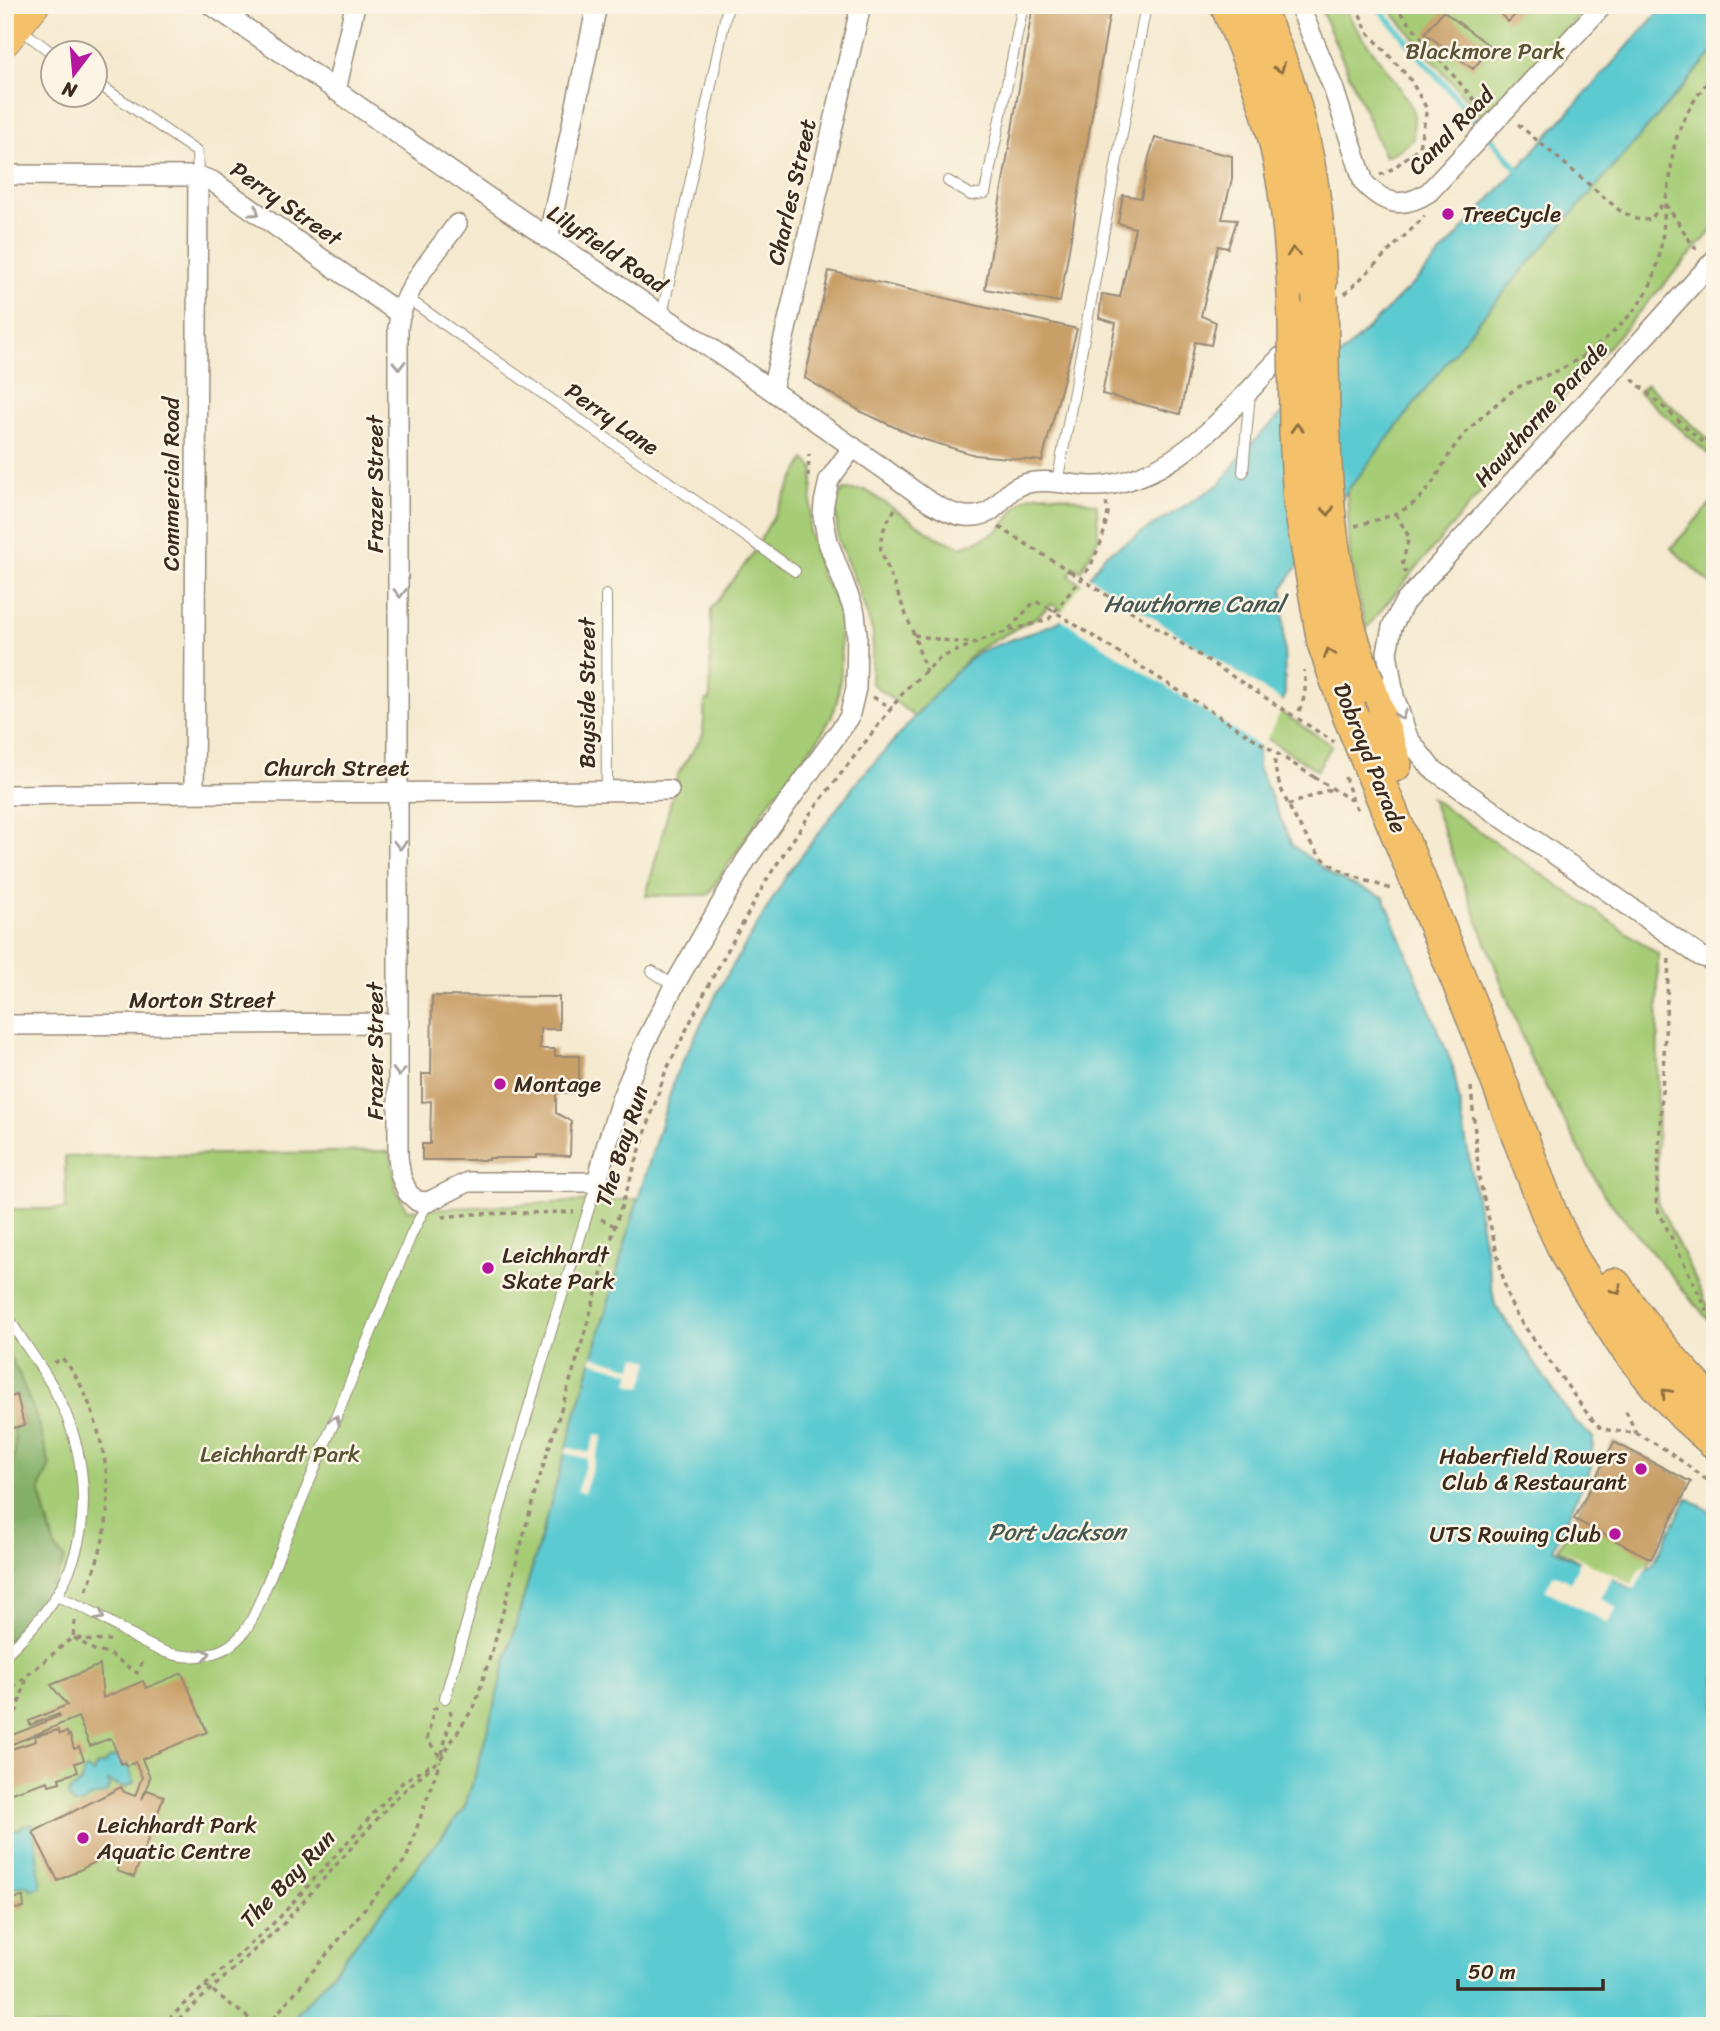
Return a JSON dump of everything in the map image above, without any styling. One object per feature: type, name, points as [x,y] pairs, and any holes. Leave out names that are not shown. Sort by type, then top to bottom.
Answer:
[{"type":"highway","name":"Dobroyd Parade","points":[[1228,5],[1248,52],[1270,118],[1285,186],[1294,260],[1319,305],[1297,432],[1301,502],[1343,729],[1479,1028],[1549,1213],[1570,1258],[1632,1353],[1667,1395],[1715,1441]]},
{"type":"highway","name":"Dobroyd Parade","points":[[1255,5],[1284,79],[1304,148],[1315,217],[1326,500],[1344,616],[1358,663],[1403,788],[1553,1165],[1585,1235],[1629,1308],[1678,1371],[1715,1407]]},
{"type":"street","points":[[336,91],[355,5]]},
{"type":"street","points":[[548,239],[597,5]]},
{"type":"street","name":"Charles Street","points":[[772,390],[861,5]]},
{"type":"street","name":"Canal Road","points":[[1298,5],[1333,87],[1364,183],[1384,200],[1407,203],[1429,192],[1603,5]]},
{"type":"street","name":"Lilyfield Road","points":[[220,8],[548,239],[772,390],[927,499],[962,517],[983,516]]},
{"type":"street","name":"Perry Street","points":[[5,175],[198,176],[212,181],[403,306]]},
{"type":"street","name":"Commercial Road","points":[[194,792],[198,176]]},
{"type":"street","name":"Frazer Street","points":[[428,1202],[417,1201],[408,1193],[401,1177],[398,1157],[398,342],[403,306],[457,224]]},
{"type":"street","name":"Hawthorne Parade","points":[[1404,603],[1714,260]]},
{"type":"street","points":[[983,516],[994,510],[1012,490],[1023,484],[1103,486],[1133,480],[1167,464],[1188,450],[1250,392],[1281,357]]},
{"type":"street","points":[[428,1202],[468,1182],[597,1182],[622,1097],[644,1045],[674,986],[746,860],[849,718],[856,688],[858,633],[855,613],[828,542],[824,503],[829,480],[853,447]]},
{"type":"street","name":"Dobroyd Parade","points":[[1404,603],[1392,627],[1387,652],[1394,696],[1408,738],[1431,768],[1700,956],[1715,961]]},
{"type":"street","name":"Church Street","points":[[5,795],[669,790]]},
{"type":"street","name":"Morton Street","points":[[5,1025],[400,1023]]},
{"type":"lane","points":[[662,315],[728,5]]},
{"type":"lane","points":[[948,181],[971,195],[985,193],[1023,5]]},
{"type":"lane","points":[[1056,483],[1146,5]]},
{"type":"lane","points":[[15,23],[38,41]]},
{"type":"lane","points":[[108,91],[197,152],[198,176]]},
{"type":"lane","name":"Perry Lane","points":[[403,306],[795,571]]},
{"type":"lane","points":[[1243,472],[1250,392]]},
{"type":"lane","name":"Bayside Street","points":[[606,595],[607,791]]},
{"type":"lane","points":[[652,971],[674,986]]},
{"type":"lane","points":[[445,1698],[597,1182]]},
{"type":"lane","points":[[56,1596],[92,1611],[142,1642],[171,1654],[197,1657],[211,1655],[225,1649],[243,1634],[255,1613],[412,1233],[428,1202]]},
{"type":"lane","points":[[5,1311],[53,1387],[65,1413],[80,1458],[84,1496],[72,1562],[56,1596],[5,1654]]},
{"type":"path","points":[[1356,5],[1367,31],[1410,79],[1427,109],[1419,147],[1394,168],[1379,176]]},
{"type":"path","points":[[1394,5],[1483,110],[1504,112]]},
{"type":"path","points":[[1420,586],[1402,565],[1409,537],[1396,514],[1426,493],[1455,446],[1511,392],[1528,381],[1573,363],[1592,350],[1622,323],[1644,296],[1663,245],[1665,202],[1673,150],[1693,103],[1715,74]]},
{"type":"path","points":[[1534,138],[1619,210],[1636,219],[1650,220],[1665,202]]},
{"type":"path","points":[[1665,202],[1694,247],[1714,260]]},
{"type":"path","points":[[1319,305],[1429,212]]},
{"type":"path","points":[[1617,366],[1715,453]]},
{"type":"path","name":"The Bay Run","points":[[172,2026],[284,1923],[395,1799],[441,1758],[475,1705],[615,1226],[665,1073],[710,982],[769,876],[810,814],[906,689],[940,658],[977,642],[1049,619],[1090,567],[1102,540],[1108,513],[1103,486]]},
{"type":"path","points":[[895,509],[880,541],[881,551],[926,672]]},
{"type":"path","points":[[983,516],[1072,572],[1343,729]]},
{"type":"path","points":[[1008,631],[1035,601],[1353,801]]},
{"type":"path","points":[[914,635],[954,642],[977,642]]},
{"type":"path","points":[[1275,760],[1273,769],[1288,805],[1310,844],[1325,861],[1359,878],[1394,890]]},
{"type":"path","points":[[1288,805],[1331,789]]},
{"type":"path","points":[[1671,936],[1656,1206],[1715,1327]]},
{"type":"path","points":[[1468,1078],[1475,1119],[1479,1178],[1505,1286],[1517,1316],[1594,1422],[1608,1430],[1636,1433],[1668,1451],[1715,1486]]},
{"type":"path","points":[[1626,1412],[1636,1433]]},
{"type":"path","points":[[5,1694],[73,1637],[75,1620]]},
{"type":"path","points":[[73,1637],[94,1650],[111,1655],[137,1673],[147,1654]]},
{"type":"path","points":[[5,1730],[17,1710],[26,1678]]},
{"type":"path","points":[[267,2026],[406,1859],[441,1758],[451,1715],[445,1698],[434,1709],[427,1739],[441,1758]]},
{"type":"path","name":"The Bay Run","points":[[161,2026],[279,1918],[390,1795],[404,1782],[441,1758]]},
{"type":"path","points":[[205,1985],[259,2026]]},
{"type":"green space","points":[[1344,5],[1354,25],[1414,111],[1413,140],[1385,157],[1322,12]]},
{"type":"green space","name":"Blackmore Park","points":[[1386,5],[1588,5],[1484,120]]},
{"type":"green space","points":[[1715,50],[1715,227],[1495,476],[1366,629],[1350,557],[1347,491],[1477,323]]},
{"type":"green space","points":[[1647,384],[1715,445],[1715,460],[1639,392]]},
{"type":"green space","points":[[805,459],[814,468],[809,532],[821,575],[834,597],[840,622],[841,673],[837,701],[831,718],[819,738],[770,801],[708,895],[646,896],[678,774],[703,735],[705,701],[710,700],[711,609],[752,555]]},
{"type":"green space","points":[[844,490],[865,490],[937,537],[961,547],[997,531],[1021,502],[1031,496],[1056,495],[1097,504],[1098,539],[1081,571],[1074,567],[1069,576],[1332,745],[1317,770],[1052,604],[1037,617],[975,651],[915,717],[871,683],[873,633],[838,540],[835,501]]},
{"type":"green space","points":[[1715,499],[1715,588],[1671,548]]},
{"type":"green space","points":[[1431,798],[1658,954],[1657,1201],[1715,1320],[1715,1328],[1604,1195],[1529,1055]]},
{"type":"green space","name":"Leichhardt Park","points":[[385,1151],[391,1154],[396,1189],[407,1210],[638,1199],[464,1809],[320,1988],[286,2026],[5,2026],[5,1209],[66,1209],[65,1157]]},
{"type":"green space","points":[[5,1348],[19,1374],[38,1422],[50,1466],[40,1492],[55,1548],[65,1559],[47,1594],[5,1644],[5,1485],[14,1457],[13,1428],[24,1425],[17,1395],[5,1396]]},
{"type":"green space","name":"UTS Rowing Club","points":[[1614,1442],[1691,1482],[1635,1589],[1612,1578],[1601,1599],[1570,1582],[1580,1561],[1558,1549]]},
{"type":"water","name":"Port Jackson","points":[[1665,5],[1715,5],[1715,50],[1477,323],[1347,491],[1283,588],[1285,696],[1258,748],[1258,767],[1292,845],[1335,877],[1384,897],[1453,1067],[1495,1305],[1575,1422],[1593,1437],[1591,1467],[1553,1549],[1633,1589],[1642,1573],[1653,1564],[1687,1498],[1715,1514],[1715,2026],[286,2026],[320,1988],[464,1809],[676,1074],[720,987],[787,875],[857,782],[954,673],[978,652],[1059,622],[1104,556],[1221,483],[1245,450],[1421,276]]},
{"type":"water","points":[[116,1756],[127,1764],[134,1783],[123,1788],[108,1781],[106,1793],[89,1798],[82,1804],[73,1804],[68,1796],[70,1791],[81,1783],[84,1770],[88,1769],[93,1774],[96,1766]]},
{"type":"water","points":[[33,1824],[41,1887],[30,1889],[29,1885],[5,1888],[5,1831],[22,1829],[22,1826]]},
{"type":"pier","points":[[1087,575],[1285,703],[1262,748],[1058,617]]},
{"type":"pier","points":[[593,1356],[633,1368],[636,1356],[650,1361],[642,1387],[628,1384],[631,1373],[591,1361]]},
{"type":"pier","points":[[595,1434],[603,1436],[584,1493],[577,1491],[587,1459],[565,1453],[567,1447],[589,1453]]},
{"type":"pier","points":[[1559,1548],[1632,1584],[1639,1570],[1649,1563],[1635,1589],[1612,1578],[1601,1599],[1617,1607],[1608,1623],[1545,1590],[1554,1574],[1570,1582],[1580,1561]]},
{"type":"building","points":[[1033,5],[1111,5],[1060,302],[985,289]]},
{"type":"building","points":[[1492,5],[1525,5],[1508,22]]},
{"type":"building","points":[[1443,11],[1491,47],[1473,69],[1425,33]]},
{"type":"building","points":[[1155,138],[1232,156],[1232,179],[1222,219],[1237,220],[1228,248],[1218,246],[1201,316],[1216,322],[1211,345],[1195,342],[1180,414],[1102,394],[1116,323],[1099,318],[1102,294],[1120,297],[1135,228],[1118,223],[1123,195],[1141,198]]},
{"type":"building","points":[[829,271],[1077,329],[1042,461],[975,455],[916,437],[862,412],[805,378]]},
{"type":"building","name":"Montage","points":[[432,996],[559,997],[559,1029],[540,1029],[540,1049],[555,1049],[555,1056],[579,1056],[579,1093],[556,1093],[556,1113],[571,1121],[570,1156],[422,1160],[422,1144],[430,1144],[431,1101],[422,1102],[422,1074],[431,1074]]},
{"type":"building","points":[[17,1395],[24,1425],[13,1428],[6,1398]]},
{"type":"building","points":[[1614,1442],[1691,1482],[1651,1559],[1574,1519]]},
{"type":"building","points":[[100,1665],[103,1698],[143,1681],[146,1688],[182,1673],[207,1732],[142,1759],[150,1778],[142,1799],[147,1790],[164,1796],[134,1877],[117,1871],[122,1858],[111,1854],[58,1881],[33,1832],[121,1787],[124,1792],[135,1796],[142,1777],[135,1762],[126,1766],[124,1762],[121,1764],[111,1738],[90,1746],[78,1717],[5,1747],[5,1738],[60,1716],[59,1714],[30,1725],[29,1721],[67,1705],[51,1685]]},
{"type":"building","points":[[58,1730],[60,1734],[67,1732],[68,1736],[70,1735],[74,1749],[79,1747],[84,1760],[75,1763],[78,1772],[59,1778],[60,1782],[49,1785],[48,1781],[5,1795],[5,1751],[36,1741],[35,1736]]},
{"type":"building","points":[[10,1896],[11,1899],[23,1897],[24,1908],[12,1909],[11,1903],[5,1903],[5,1897]]},
{"type":"waterway","points":[[1376,5],[1521,173]]},
{"type":"place","name":"TreeCycle","points":[[1448,214]]},
{"type":"place","name":"Montage","points":[[500,1084]]},
{"type":"place","name":"Leichhardt Skate Park","points":[[488,1268]]},
{"type":"place","name":"Haberfield Rowers Club & Restaurant","points":[[1641,1469]]},
{"type":"place","name":"UTS Rowing Club","points":[[1615,1534]]},
{"type":"place","name":"Leichhardt Park Aquatic Centre","points":[[83,1838]]},
{"type":"water label","name":"Hawthorne Canal","points":[[1194,604]]}]
